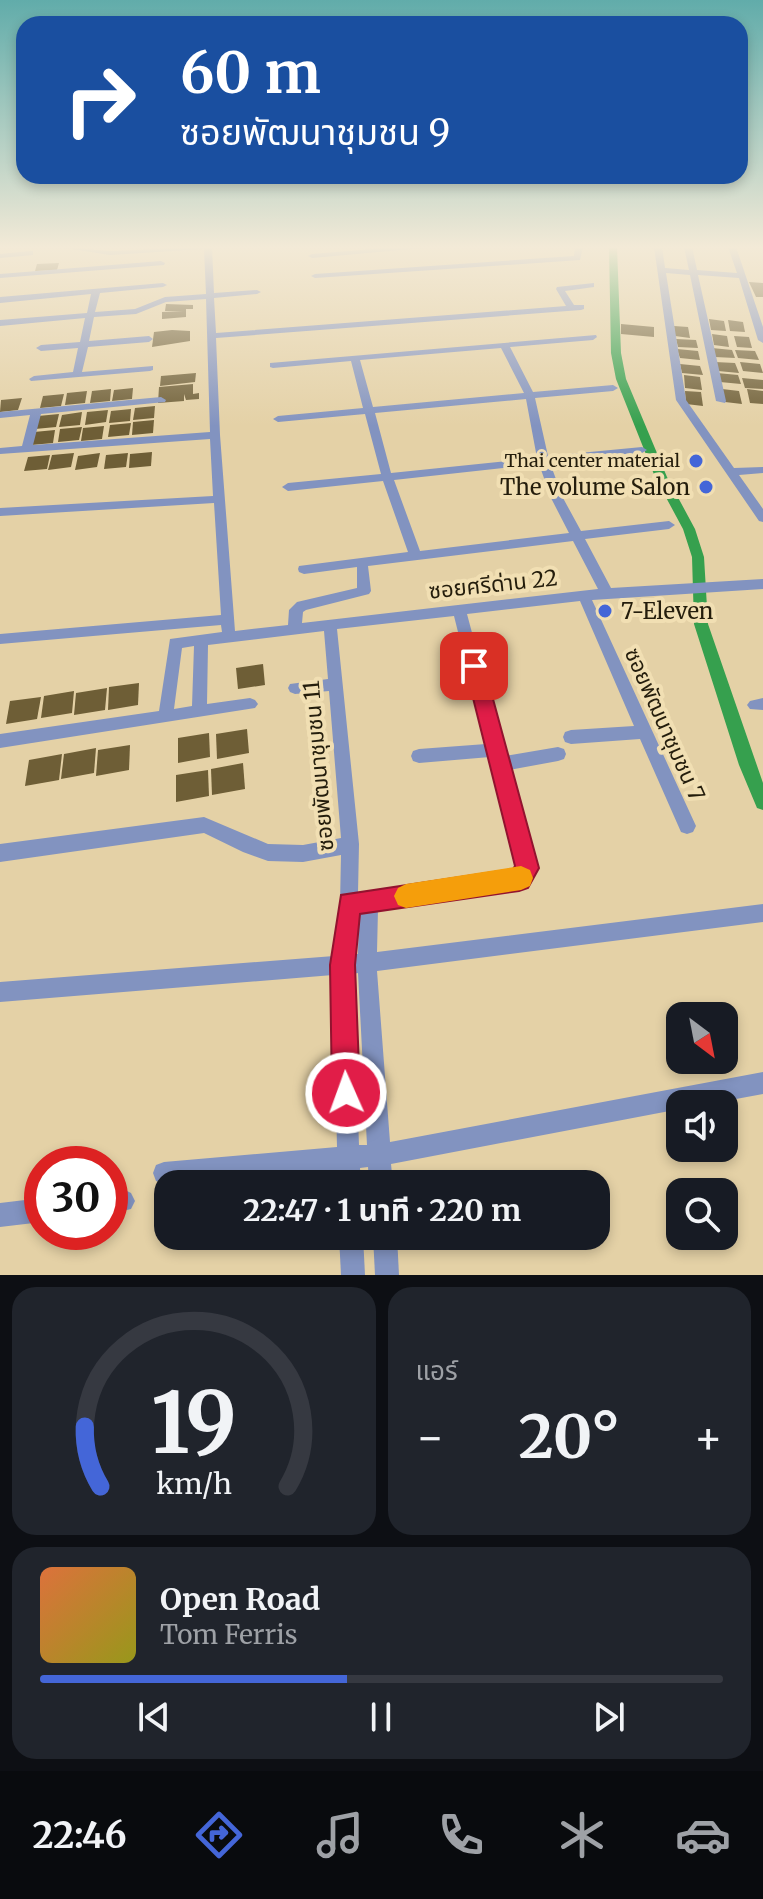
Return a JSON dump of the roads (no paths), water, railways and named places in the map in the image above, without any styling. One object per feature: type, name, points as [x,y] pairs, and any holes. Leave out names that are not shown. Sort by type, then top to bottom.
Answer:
[{"type":"street","points":[[77,374],[93,306]]},
{"type":"street","points":[[0,323],[136,311],[148,306]]},
{"type":"street","points":[[210,306],[229,637]]},
{"type":"street","points":[[212,336],[577,306]]},
{"type":"street","points":[[667,306],[681,400],[731,472],[758,504],[763,518]]},
{"type":"street","points":[[701,306],[721,401]]},
{"type":"street","points":[[752,306],[763,340]]},
{"type":"street","points":[[273,365],[593,337]]},
{"type":"street","points":[[41,348],[149,339]]},
{"type":"street","points":[[505,346],[530,396],[543,459],[557,498],[607,593]]},
{"type":"street","points":[[355,358],[387,477],[415,554]]},
{"type":"street","points":[[34,379],[150,368]]},
{"type":"street","points":[[278,419],[613,388]]},
{"type":"street","points":[[0,415],[161,400]]},
{"type":"street","points":[[27,449],[36,412]]},
{"type":"street","points":[[0,451],[215,435]]},
{"type":"street","points":[[288,487],[642,450]]},
{"type":"street","points":[[731,472],[763,470]]},
{"type":"street","points":[[0,512],[221,499]]},
{"type":"street","points":[[304,569],[669,525]]},
{"type":"street","points":[[294,629],[296,610],[302,606],[364,591],[363,568]]},
{"type":"street","name":"ซอยศรีด่าน 22","points":[[201,639],[607,593],[763,584]]},
{"type":"street","name":"ซอยพัฒนาชุมชน 7","points":[[584,596],[687,826]]},
{"type":"street","points":[[359,903],[519,879],[525,875],[527,868],[459,610]]},
{"type":"street","points":[[0,639],[229,619]]},
{"type":"street","name":"ซอยพัฒนาชุมชน 11","points":[[330,625],[350,844],[359,903]]},
{"type":"street","points":[[166,716],[174,643],[201,639],[199,711]]},
{"type":"street","points":[[295,688],[336,684]]},
{"type":"street","points":[[0,741],[250,704]]},
{"type":"street","points":[[571,737],[644,732]]},
{"type":"street","points":[[419,756],[558,754]]},
{"type":"street","points":[[0,853],[204,825],[223,829],[254,848],[275,854],[304,855],[350,844]]},
{"type":"street","points":[[359,903],[367,963],[380,1170]]},
{"type":"street","points":[[348,1170],[343,965],[359,903]]},
{"type":"street","points":[[0,992],[367,963],[763,913]]},
{"type":"street","points":[[198,1170],[379,1155],[763,1083]]},
{"type":"street","points":[[0,1215],[24,1212]]},
{"type":"street","points":[[352,1250],[353,1275]]},
{"type":"street","points":[[386,1250],[387,1275]]},
{"type":"waterway","points":[[615,306],[616,353],[621,379],[661,477],[689,529],[698,557],[701,624],[747,765],[763,802]]},
{"type":"place","name":"Thai center material","points":[[696,461]]},
{"type":"place","name":"The volume Salon","points":[[706,487]]},
{"type":"place","name":"7-Eleven","points":[[605,611]]}]
